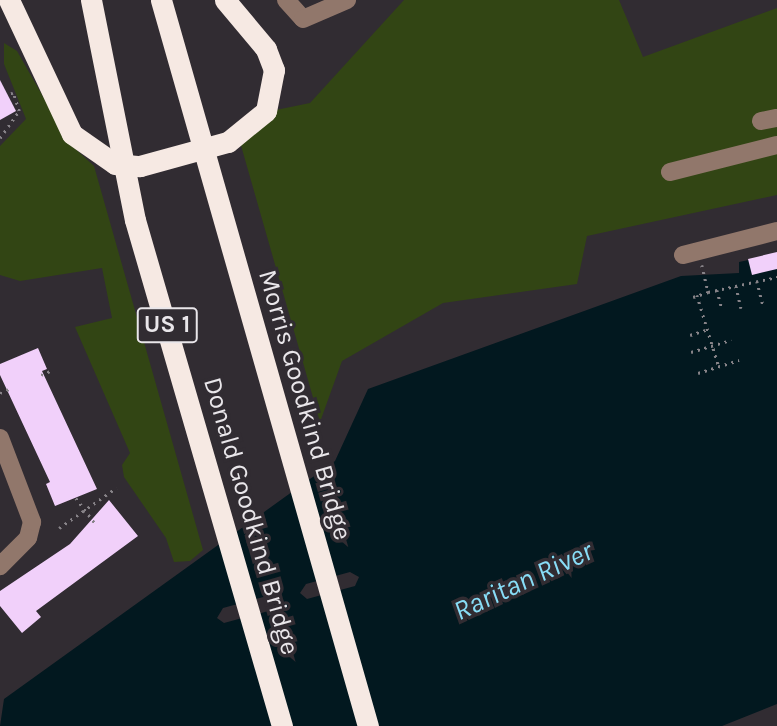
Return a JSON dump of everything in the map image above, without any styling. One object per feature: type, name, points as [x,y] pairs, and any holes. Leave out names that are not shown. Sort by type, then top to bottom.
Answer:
[{"type":"highway","points":[[9,0],[20,33],[72,134],[115,163],[141,166],[228,142],[266,111],[274,70],[266,49],[225,0]]},
{"type":"highway","name":"Donald Goodkind Bridge","points":[[91,0],[111,120],[282,726]]},
{"type":"highway","name":"Morris Goodkind Bridge","points":[[161,0],[368,726]]},
{"type":"highway","points":[[0,17],[20,33]]},
{"type":"street","points":[[286,0],[303,19],[347,0]]},
{"type":"street","points":[[670,172],[777,145]]},
{"type":"street","points":[[683,255],[777,231]]},
{"type":"street","points":[[0,438],[29,508],[28,538],[0,566]]},
{"type":"path","points":[[0,138],[19,111],[13,93],[8,96]]},
{"type":"path","points":[[702,263],[708,292]]},
{"type":"path","points":[[719,367],[695,296],[777,277]]},
{"type":"path","points":[[757,281],[763,305]]},
{"type":"path","points":[[736,286],[741,308]]},
{"type":"path","points":[[717,290],[722,309]]},
{"type":"path","points":[[690,335],[708,329]]},
{"type":"path","points":[[691,352],[731,340]]},
{"type":"path","points":[[698,373],[739,360]]},
{"type":"path","points":[[41,375],[53,370]]},
{"type":"path","points":[[0,393],[12,388]]},
{"type":"path","points":[[60,528],[116,488]]},
{"type":"path","points":[[76,498],[95,523]]},
{"type":"green space","points":[[404,0],[619,0],[643,57],[777,8],[777,195],[587,236],[577,284],[443,303],[342,361],[320,422],[238,135],[271,111],[310,103]]},
{"type":"green space","points":[[4,43],[17,51],[70,144],[94,166],[203,550],[190,561],[174,562],[166,538],[124,477],[122,465],[130,453],[75,327],[112,318],[102,268],[20,281],[0,275],[0,146],[26,119],[4,64]]},
{"type":"water","name":"Raritan River","points":[[777,254],[777,704],[722,726],[0,726],[4,699],[335,461],[368,389],[681,276],[739,273],[739,262]]},
{"type":"pier","points":[[350,572],[359,577],[355,586],[307,599],[300,593],[306,584]]},
{"type":"pier","points":[[267,596],[276,601],[272,610],[224,623],[217,618],[223,608]]},
{"type":"building","points":[[0,80],[16,111],[0,120]]},
{"type":"building","points":[[777,252],[777,269],[752,275],[748,259]]},
{"type":"building","points":[[38,348],[47,369],[42,371],[97,489],[55,506],[46,484],[50,482],[0,375],[0,364]]},
{"type":"building","points":[[109,500],[138,536],[36,611],[41,617],[22,633],[0,606],[0,591],[70,544]]}]
